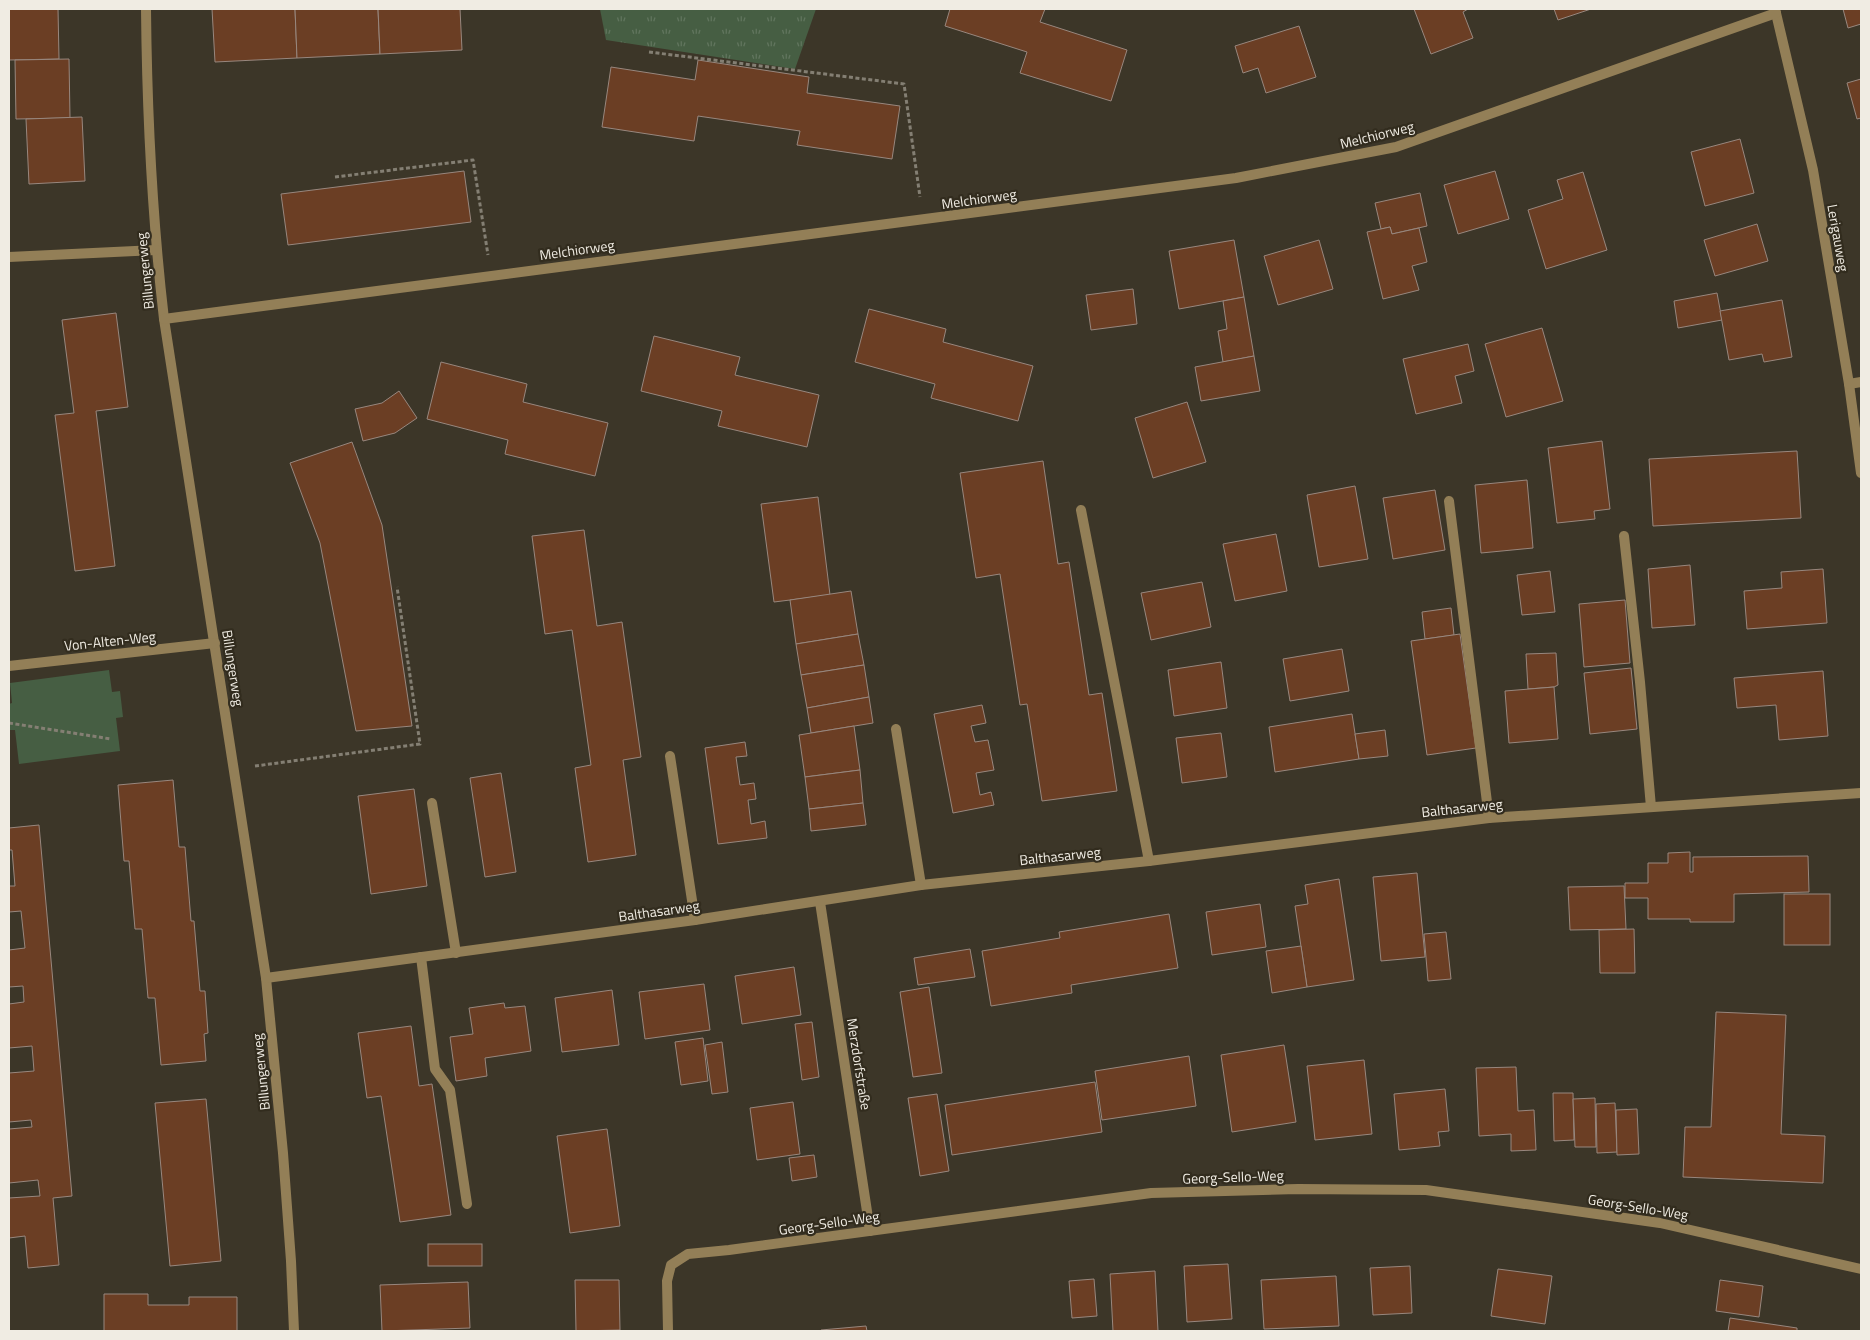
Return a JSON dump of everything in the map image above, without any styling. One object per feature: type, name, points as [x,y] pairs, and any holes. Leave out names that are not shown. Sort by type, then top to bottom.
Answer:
[{"type":"street","name":"Billungerweg","points":[[146,9],[147,85],[156,250],[164,319],[266,978],[283,1153],[294,1331]]},
{"type":"street","name":"Melchiorweg","points":[[164,319],[1236,178],[1396,147],[1776,11]]},
{"type":"street","name":"Lerigauweg","points":[[1776,11],[1813,170],[1849,384],[1861,473]]},
{"type":"street","points":[[9,257],[156,250]]},
{"type":"street","points":[[1849,384],[1861,382]]},
{"type":"street","points":[[1450,501],[1489,818]]},
{"type":"street","points":[[1081,510],[1149,861]]},
{"type":"street","points":[[1624,536],[1651,807]]},
{"type":"street","name":"Von-Alten-Weg","points":[[9,666],[215,643]]},
{"type":"street","points":[[896,729],[922,885]]},
{"type":"street","points":[[670,756],[695,920]]},
{"type":"street","name":"Balthasarweg","points":[[266,978],[695,920],[922,885],[1149,861],[1489,818],[1861,793]]},
{"type":"street","points":[[432,803],[456,953]]},
{"type":"street","name":"Merzdorfstraße","points":[[820,902],[870,1231]]},
{"type":"street","points":[[421,957],[435,1070],[450,1090],[466,1204]]},
{"type":"street","name":"Georg-Sello-Weg","points":[[668,1331],[668,1281],[671,1265],[688,1254],[1151,1193],[1298,1189],[1426,1190],[1660,1223],[1861,1269]]},
{"type":"path","points":[[650,52],[904,84],[924,220]]},
{"type":"path","points":[[335,177],[473,160],[491,275]]},
{"type":"path","points":[[234,769],[420,744],[397,587]]},
{"type":"path","points":[[9,723],[111,739]]},
{"type":"green space","points":[[600,9],[816,9],[795,69],[606,40]]},
{"type":"green space","points":[[109,670],[112,692],[120,691],[123,717],[116,718],[120,751],[19,764],[15,730],[9,730],[9,704],[12,703],[10,683]]},
{"type":"building","points":[[9,9],[58,9],[59,59],[9,60]]},
{"type":"building","points":[[212,9],[295,9],[297,58],[215,62]]},
{"type":"building","points":[[295,9],[378,9],[380,54],[297,58]]},
{"type":"building","points":[[378,9],[460,9],[462,50],[380,54]]},
{"type":"building","points":[[950,9],[1045,9],[1040,22],[1127,50],[1111,101],[1020,73],[1027,52],[945,26]]},
{"type":"building","points":[[1414,9],[1468,9],[1463,12],[1473,38],[1431,54]]},
{"type":"building","points":[[1554,9],[1591,9],[1558,20]]},
{"type":"building","points":[[1843,9],[1861,9],[1861,24],[1848,28]]},
{"type":"building","points":[[1299,26],[1316,77],[1266,93],[1258,68],[1243,73],[1235,46]]},
{"type":"building","points":[[69,59],[70,118],[16,119],[15,60]]},
{"type":"building","points":[[698,60],[809,77],[807,93],[900,106],[892,159],[797,145],[800,131],[698,116],[694,141],[602,127],[611,67],[695,80]]},
{"type":"building","points":[[1861,79],[1861,118],[1857,119],[1847,83]]},
{"type":"building","points":[[82,117],[85,181],[29,184],[26,119]]},
{"type":"building","points":[[1740,139],[1754,193],[1705,206],[1691,152]]},
{"type":"building","points":[[464,171],[471,222],[288,245],[281,194]]},
{"type":"building","points":[[1495,171],[1509,219],[1458,234],[1444,185]]},
{"type":"building","points":[[1583,172],[1607,250],[1546,269],[1528,210],[1563,199],[1557,180]]},
{"type":"building","points":[[1420,193],[1427,226],[1392,234],[1390,227],[1381,229],[1375,203]]},
{"type":"building","points":[[1757,224],[1768,261],[1715,276],[1704,240]]},
{"type":"building","points":[[1390,227],[1392,234],[1419,228],[1427,262],[1412,266],[1419,290],[1383,299],[1367,232]]},
{"type":"building","points":[[1234,240],[1244,297],[1179,309],[1169,251]]},
{"type":"building","points":[[1319,240],[1333,289],[1278,305],[1264,256]]},
{"type":"building","points":[[1133,289],[1137,324],[1091,330],[1086,295]]},
{"type":"building","points":[[1717,293],[1722,320],[1678,328],[1674,301]]},
{"type":"building","points":[[1244,297],[1254,356],[1223,362],[1218,331],[1227,329],[1223,301]]},
{"type":"building","points":[[1782,300],[1792,357],[1764,362],[1762,354],[1729,360],[1720,311]]},
{"type":"building","points":[[869,309],[946,329],[943,342],[1033,366],[1018,421],[931,398],[935,384],[855,362]]},
{"type":"building","points":[[116,313],[128,407],[96,411],[115,566],[75,571],[55,415],[74,413],[62,320]]},
{"type":"building","points":[[1542,328],[1563,401],[1506,417],[1485,344]]},
{"type":"building","points":[[654,336],[740,357],[735,375],[819,395],[807,447],[718,426],[722,411],[641,391]]},
{"type":"building","points":[[1468,344],[1474,371],[1455,376],[1462,403],[1416,414],[1403,359]]},
{"type":"building","points":[[1254,356],[1260,391],[1201,401],[1195,367]]},
{"type":"building","points":[[441,362],[527,384],[523,402],[608,423],[595,476],[505,454],[508,440],[427,419]]},
{"type":"building","points":[[399,391],[417,418],[395,433],[363,441],[355,409],[382,403]]},
{"type":"building","points":[[1187,402],[1206,462],[1153,478],[1135,418]]},
{"type":"building","points":[[1602,441],[1610,509],[1594,511],[1595,519],[1557,523],[1548,448]]},
{"type":"building","points":[[352,442],[382,525],[412,726],[356,731],[320,543],[290,463]]},
{"type":"building","points":[[1797,451],[1801,518],[1653,526],[1649,459]]},
{"type":"building","points":[[1043,461],[1058,564],[1069,562],[1089,695],[1102,693],[1117,791],[1042,801],[1027,704],[1020,705],[1000,574],[976,578],[960,473]]},
{"type":"building","points":[[1527,480],[1533,548],[1481,553],[1475,485]]},
{"type":"building","points":[[1355,486],[1368,559],[1319,567],[1307,495]]},
{"type":"building","points":[[1435,490],[1445,550],[1393,559],[1383,498]]},
{"type":"building","points":[[818,497],[830,595],[774,602],[761,504]]},
{"type":"building","points":[[584,530],[597,626],[622,622],[641,757],[623,760],[636,855],[588,862],[575,768],[591,765],[572,630],[545,634],[532,536]]},
{"type":"building","points":[[1276,534],[1287,591],[1235,601],[1223,544]]},
{"type":"building","points":[[1690,565],[1695,625],[1652,628],[1648,569]]},
{"type":"building","points":[[1823,569],[1827,623],[1747,629],[1744,591],[1782,588],[1781,572]]},
{"type":"building","points":[[1550,571],[1555,612],[1522,615],[1517,575]]},
{"type":"building","points":[[1202,582],[1211,627],[1151,640],[1141,593]]},
{"type":"building","points":[[851,591],[858,634],[796,644],[790,600]]},
{"type":"building","points":[[1625,600],[1630,663],[1584,667],[1579,604]]},
{"type":"building","points":[[1451,608],[1454,635],[1425,639],[1422,612]]},
{"type":"building","points":[[858,634],[864,665],[801,675],[796,644]]},
{"type":"building","points":[[1460,634],[1476,748],[1427,755],[1411,641]]},
{"type":"building","points":[[1342,649],[1349,691],[1290,701],[1283,659]]},
{"type":"building","points":[[1556,653],[1558,685],[1528,689],[1526,654]]},
{"type":"building","points":[[1221,662],[1227,708],[1174,716],[1168,670]]},
{"type":"building","points":[[864,665],[869,697],[807,708],[801,675]]},
{"type":"building","points":[[1631,668],[1637,729],[1590,734],[1584,673]]},
{"type":"building","points":[[1823,671],[1828,736],[1779,740],[1776,705],[1737,708],[1734,678]]},
{"type":"building","points":[[1554,687],[1558,739],[1509,743],[1505,691]]},
{"type":"building","points":[[869,697],[873,723],[811,733],[807,708]]},
{"type":"building","points":[[982,705],[986,723],[971,726],[975,742],[988,740],[994,770],[976,773],[980,795],[991,792],[994,805],[953,813],[934,714]]},
{"type":"building","points":[[1352,714],[1359,759],[1275,772],[1269,727]]},
{"type":"building","points":[[854,726],[860,770],[805,777],[799,735]]},
{"type":"building","points":[[1385,730],[1388,756],[1359,759],[1355,734]]},
{"type":"building","points":[[1221,733],[1227,777],[1182,783],[1176,738]]},
{"type":"building","points":[[745,742],[747,756],[736,757],[740,785],[754,783],[756,799],[748,800],[751,824],[765,821],[767,838],[718,844],[705,748]]},
{"type":"building","points":[[860,770],[863,803],[809,809],[805,777]]},
{"type":"building","points":[[501,773],[516,872],[485,877],[470,778]]},
{"type":"building","points":[[173,780],[179,847],[185,847],[191,921],[194,921],[200,991],[205,991],[208,1033],[204,1034],[206,1061],[161,1065],[155,998],[148,998],[142,929],[135,929],[129,861],[124,861],[118,785]]},
{"type":"building","points":[[414,789],[427,886],[371,894],[358,796]]},
{"type":"building","points":[[863,803],[866,825],[811,831],[809,809]]},
{"type":"building","points":[[39,825],[72,1196],[53,1198],[59,1265],[28,1268],[25,1236],[9,1238],[9,1198],[40,1196],[38,1180],[9,1183],[9,1129],[32,1127],[31,1120],[9,1122],[9,1073],[34,1071],[32,1046],[9,1048],[9,1004],[24,1002],[23,986],[9,987],[9,950],[25,948],[21,911],[9,912],[9,886],[15,886],[12,850],[9,850],[9,828]]},
{"type":"building","points":[[1690,852],[1690,872],[1693,872],[1693,857],[1808,856],[1809,892],[1734,894],[1734,922],[1690,922],[1690,919],[1648,919],[1648,898],[1625,898],[1625,883],[1648,883],[1648,863],[1668,863],[1668,853]]},
{"type":"building","points":[[1417,873],[1425,957],[1381,961],[1373,877]]},
{"type":"building","points":[[1339,879],[1354,980],[1307,987],[1295,906],[1308,904],[1305,885]]},
{"type":"building","points":[[1624,886],[1626,929],[1570,930],[1568,887]]},
{"type":"building","points":[[1784,894],[1830,894],[1830,945],[1784,945]]},
{"type":"building","points":[[1260,904],[1266,947],[1212,955],[1206,912]]},
{"type":"building","points":[[1169,914],[1178,968],[1071,985],[1072,993],[991,1006],[982,951],[1060,938],[1059,932]]},
{"type":"building","points":[[1634,929],[1635,973],[1600,973],[1599,930]]},
{"type":"building","points":[[1446,932],[1451,979],[1428,981],[1424,934]]},
{"type":"building","points":[[1301,946],[1307,987],[1272,993],[1266,951]]},
{"type":"building","points":[[970,949],[975,977],[918,985],[914,958]]},
{"type":"building","points":[[794,967],[801,1015],[742,1024],[735,976]]},
{"type":"building","points":[[704,984],[710,1030],[645,1039],[639,992]]},
{"type":"building","points":[[929,987],[942,1073],[913,1077],[900,992]]},
{"type":"building","points":[[612,990],[619,1045],[562,1052],[555,998]]},
{"type":"building","points":[[504,1003],[505,1008],[525,1006],[531,1051],[485,1058],[487,1076],[456,1081],[450,1037],[473,1034],[469,1008]]},
{"type":"building","points":[[1716,1012],[1786,1015],[1781,1134],[1825,1136],[1823,1183],[1683,1177],[1685,1127],[1711,1127]]},
{"type":"building","points":[[812,1022],[819,1077],[802,1080],[795,1024]]},
{"type":"building","points":[[411,1026],[419,1086],[432,1084],[451,1215],[400,1222],[381,1096],[367,1098],[358,1033]]},
{"type":"building","points":[[703,1038],[708,1081],[681,1085],[675,1042]]},
{"type":"building","points":[[722,1042],[728,1092],[712,1094],[705,1045]]},
{"type":"building","points":[[1284,1045],[1296,1122],[1232,1132],[1221,1055]]},
{"type":"building","points":[[1189,1056],[1196,1106],[1102,1120],[1095,1071]]},
{"type":"building","points":[[1364,1060],[1372,1134],[1315,1140],[1307,1066]]},
{"type":"building","points":[[1516,1067],[1518,1111],[1534,1110],[1536,1150],[1511,1151],[1511,1134],[1479,1136],[1476,1068]]},
{"type":"building","points":[[1095,1082],[1102,1132],[952,1155],[945,1105]]},
{"type":"building","points":[[1445,1089],[1449,1131],[1438,1132],[1440,1146],[1399,1150],[1394,1094]]},
{"type":"building","points":[[1553,1093],[1573,1093],[1574,1140],[1554,1141]]},
{"type":"building","points":[[937,1094],[949,1171],[920,1176],[908,1098]]},
{"type":"building","points":[[1595,1098],[1596,1147],[1575,1147],[1573,1099]]},
{"type":"building","points":[[206,1099],[221,1261],[170,1266],[155,1103]]},
{"type":"building","points":[[793,1102],[800,1154],[757,1160],[750,1108]]},
{"type":"building","points":[[1615,1103],[1617,1152],[1597,1153],[1596,1104]]},
{"type":"building","points":[[1637,1109],[1639,1154],[1617,1155],[1616,1110]]},
{"type":"building","points":[[607,1129],[620,1226],[570,1233],[557,1136]]},
{"type":"building","points":[[814,1155],[817,1177],[792,1181],[789,1158]]},
{"type":"building","points":[[428,1244],[482,1244],[482,1266],[428,1266]]},
{"type":"building","points":[[1228,1264],[1232,1319],[1187,1322],[1184,1266]]},
{"type":"building","points":[[1410,1266],[1412,1313],[1373,1315],[1370,1268]]},
{"type":"building","points":[[1498,1269],[1552,1276],[1545,1324],[1491,1316]]},
{"type":"building","points":[[1155,1271],[1158,1331],[1113,1331],[1110,1274]]},
{"type":"building","points":[[1336,1276],[1339,1326],[1264,1329],[1261,1280]]},
{"type":"building","points":[[1094,1279],[1097,1316],[1072,1318],[1069,1281]]},
{"type":"building","points":[[575,1280],[619,1280],[620,1330],[576,1331]]},
{"type":"building","points":[[1720,1280],[1763,1286],[1759,1317],[1716,1311]]},
{"type":"building","points":[[468,1282],[470,1328],[382,1331],[380,1285]]},
{"type":"building","points":[[104,1294],[148,1294],[148,1305],[189,1305],[189,1297],[237,1297],[237,1331],[104,1331]]},
{"type":"building","points":[[1730,1318],[1797,1328],[1797,1331],[1728,1331]]},
{"type":"building","points":[[866,1326],[867,1331],[821,1331],[821,1330]]}]
